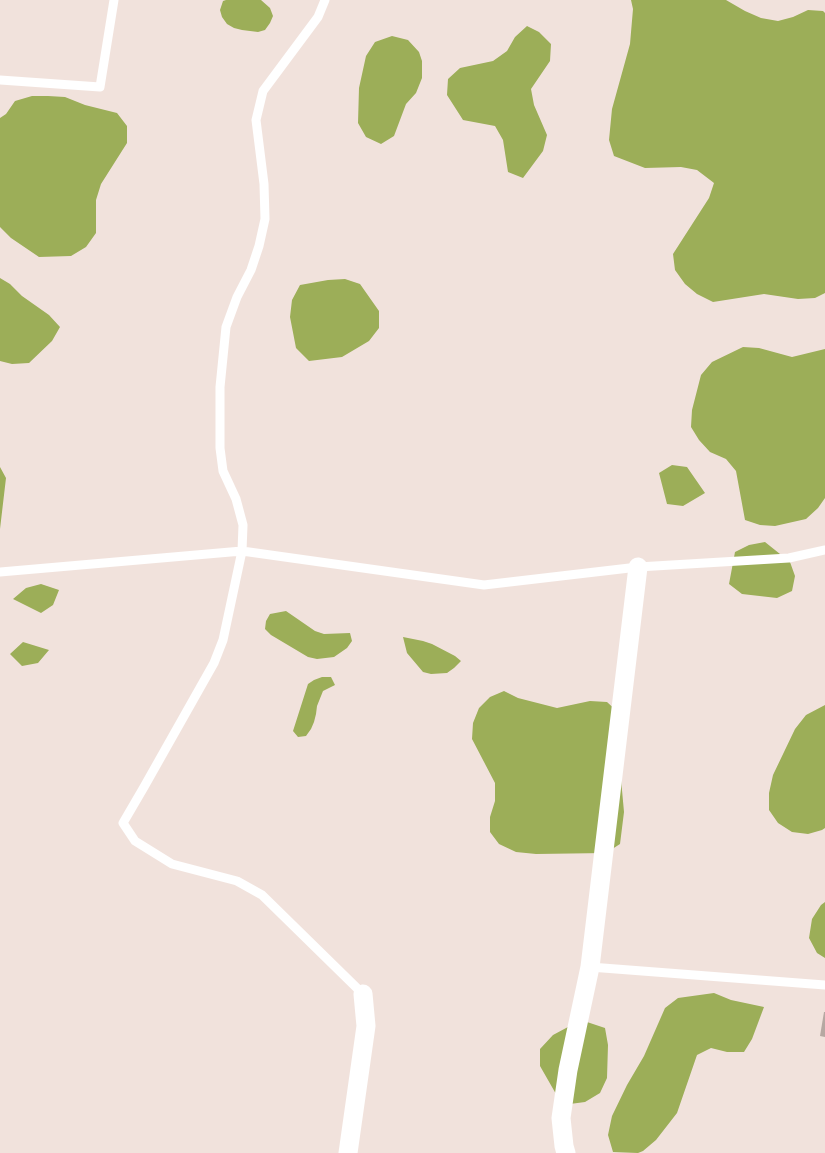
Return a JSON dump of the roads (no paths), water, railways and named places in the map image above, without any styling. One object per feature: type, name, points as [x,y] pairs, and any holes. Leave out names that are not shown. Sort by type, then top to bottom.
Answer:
[{"type":"street","points":[[566,1153],[561,1118],[568,1070],[590,967],[638,567]]},
{"type":"street","points":[[348,1153],[366,1026],[363,994]]},
{"type":"lane","points":[[0,80],[100,87],[114,0]]},
{"type":"lane","points":[[325,0],[318,17],[263,91],[256,120],[264,184],[265,220],[253,264],[237,297],[226,327],[220,387],[220,448],[223,471],[236,500],[243,526],[242,551],[223,640],[214,663],[123,822],[135,841],[172,864],[237,881],[262,894],[363,994]]},
{"type":"lane","points":[[0,572],[242,551],[484,585],[638,567],[789,558],[825,550]]},
{"type":"lane","points":[[590,967],[825,985]]}]
